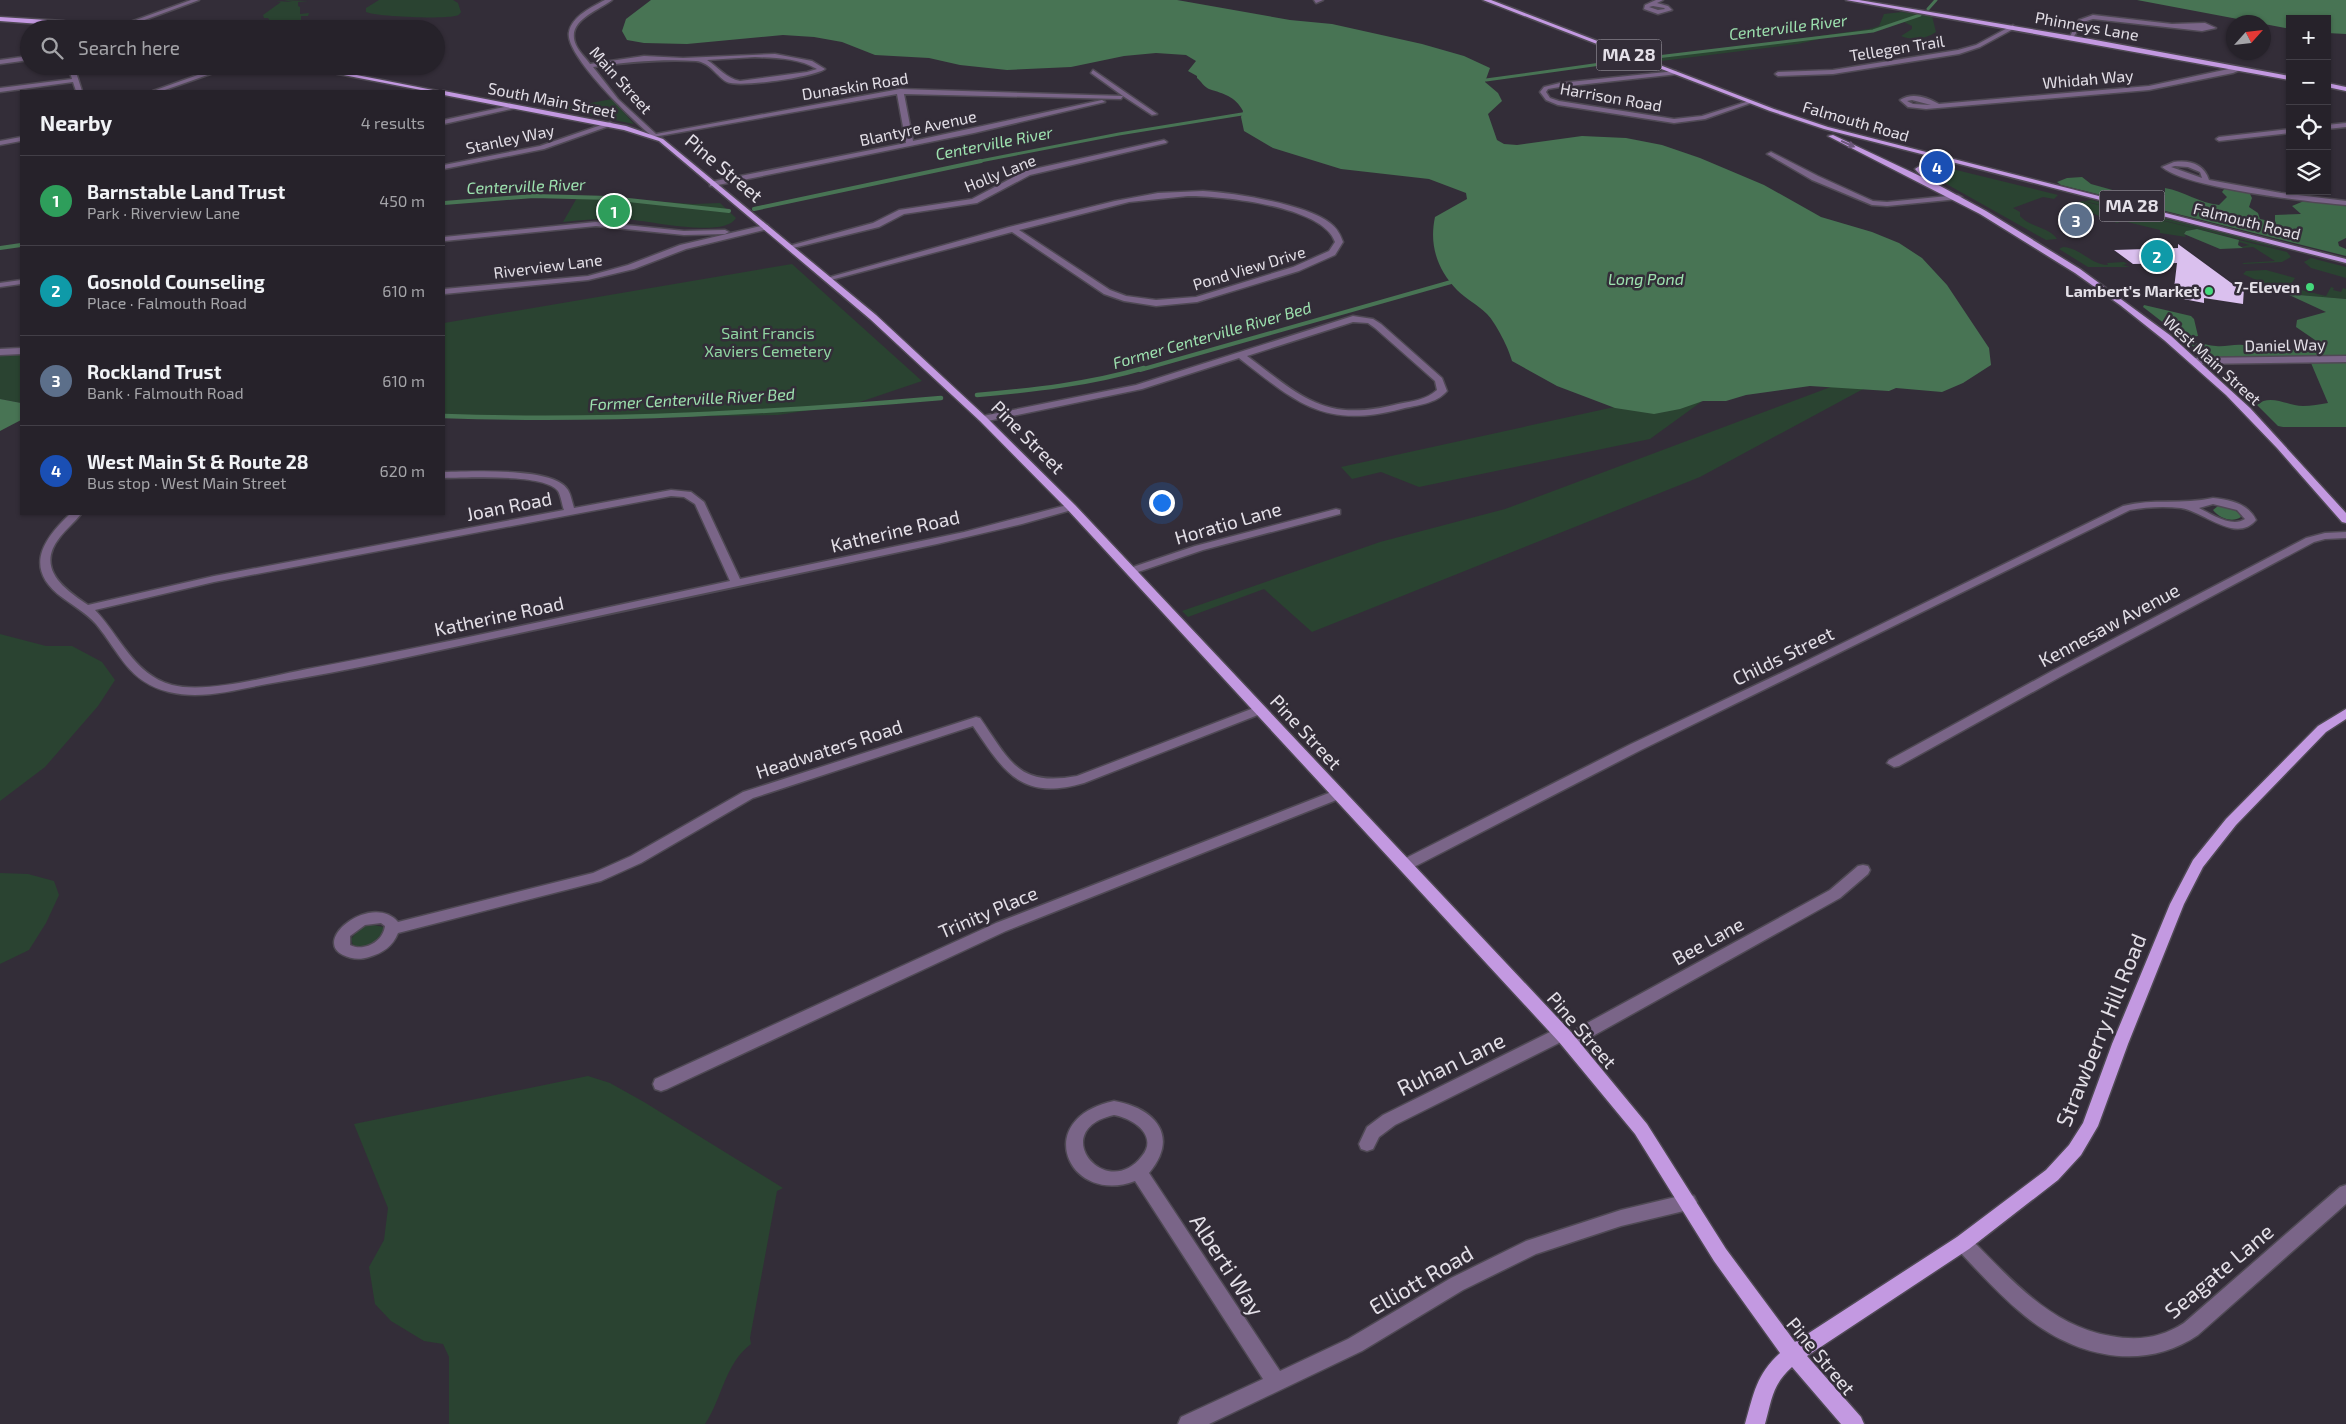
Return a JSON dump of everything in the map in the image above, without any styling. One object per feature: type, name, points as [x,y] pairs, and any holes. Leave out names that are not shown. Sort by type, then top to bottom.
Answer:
[{"type":"main road","name":"Falmouth Road","points":[[1486,0],[1772,110],[1826,128],[1937,158],[2346,260]]},
{"type":"main road","name":"Phinneys Lane","points":[[1849,0],[2071,37],[2286,77]]},
{"type":"main road","points":[[0,19],[20,20]]},
{"type":"main road","points":[[349,75],[430,90]]},
{"type":"main road","points":[[2331,86],[2346,89]]},
{"type":"main road","name":"South Main Street","points":[[445,93],[610,124],[655,136]]},
{"type":"main road","name":"West Main Street","points":[[1772,110],[1901,168],[1958,197],[2032,240],[2121,301],[2194,361],[2252,416],[2346,520]]},
{"type":"main road","name":"Pine Street","points":[[655,136],[880,324],[984,419],[1072,508],[1405,864],[1565,1038],[1641,1129],[1740,1284],[1793,1354],[1854,1424]]},
{"type":"main road","points":[[1901,168],[1900,164],[1918,153]]},
{"type":"main road","name":"West Main Street","points":[[1934,184],[1918,170],[1937,158]]},
{"type":"main road","name":"Strawberry Hill Road","points":[[1755,1424],[1767,1382],[1773,1372],[1793,1354],[1963,1243],[2035,1190],[2076,1150],[2090,1126],[2120,1044],[2174,913],[2198,864],[2231,822],[2322,729],[2346,713]]},
{"type":"street","points":[[139,20],[196,0]]},
{"type":"street","name":"Main Street","points":[[609,0],[580,18],[570,31],[573,46],[616,100],[655,136]]},
{"type":"street","points":[[1653,4],[1660,0]]},
{"type":"street","points":[[2071,37],[2082,21],[2093,17],[2184,27]]},
{"type":"street","name":"Tellegen Trail","points":[[1778,74],[1826,73],[1951,54],[1972,49],[2008,32],[2013,27]]},
{"type":"street","points":[[588,66],[651,58],[773,56],[802,60],[822,69],[817,72],[740,83],[728,81],[717,69],[700,58]]},
{"type":"street","points":[[0,62],[20,59]]},
{"type":"street","name":"Whidah Way","points":[[1938,106],[2156,87],[2231,72],[2238,68]]},
{"type":"street","points":[[1093,72],[1124,96],[1154,114]]},
{"type":"street","name":"Harrison Road","points":[[1676,73],[1560,85],[1546,88],[1543,92],[1549,100],[1558,104],[1674,121],[1703,118],[1751,102]]},
{"type":"street","points":[[74,75],[79,90]]},
{"type":"street","points":[[159,90],[203,75]]},
{"type":"street","points":[[0,90],[76,80]]},
{"type":"street","points":[[900,91],[910,144]]},
{"type":"street","name":"Dunaskin Road","points":[[655,136],[880,93],[900,91],[1124,96]]},
{"type":"street","name":"Blantyre Avenue","points":[[713,184],[910,144],[1124,96]]},
{"type":"street","name":"Stanley Way","points":[[445,122],[514,107]]},
{"type":"street","name":"Stanley Way","points":[[445,167],[532,150],[610,124]]},
{"type":"street","points":[[2331,127],[2346,125]]},
{"type":"street","points":[[2219,139],[2286,131]]},
{"type":"street","points":[[0,144],[20,140]]},
{"type":"street","name":"Holly Lane","points":[[789,247],[865,228],[902,212],[974,201],[1028,173],[1164,142]]},
{"type":"street","points":[[1771,154],[1815,178],[1872,204],[1958,197]]},
{"type":"street","points":[[2206,180],[2203,171],[2194,166],[2174,164],[2166,167],[2176,174],[2289,197],[2346,203]]},
{"type":"street","name":"Pond View Drive","points":[[827,279],[1012,230],[1158,195],[1199,194],[1248,199],[1303,213],[1329,225],[1335,231],[1339,242],[1332,253],[1296,269],[1197,299],[1156,304],[1136,301],[1107,292],[1012,230]]},
{"type":"street","name":"Riverview Lane","points":[[445,239],[596,224],[684,232],[740,232]]},
{"type":"street","name":"Riverview Lane","points":[[445,292],[588,278],[631,267],[683,247],[764,227]]},
{"type":"street","points":[[0,285],[20,282]]},
{"type":"street","points":[[984,419],[1102,396],[1240,355],[1347,320],[1358,319],[1374,323],[1399,342],[1440,380],[1442,391],[1436,397],[1426,401],[1374,413],[1341,414],[1316,408],[1304,401],[1240,355]]},
{"type":"street","points":[[0,352],[20,351]]},
{"type":"street","name":"Daniel Way","points":[[2194,361],[2346,359]]},
{"type":"street","points":[[445,475],[519,476],[546,480],[563,490],[570,512]]},
{"type":"street","name":"Joan Road","points":[[89,608],[214,579],[662,494],[679,493],[691,496],[699,502],[736,583]]},
{"type":"street","name":"Childs Street","points":[[1405,864],[1636,747],[1804,667],[2127,508],[2156,504],[2198,505],[2213,502],[2228,503],[2247,512],[2251,520],[2244,524],[2230,524],[2184,505]]},
{"type":"street","name":"Katherine Road","points":[[75,515],[49,543],[44,562],[47,573],[61,592],[89,608],[136,672],[159,685],[171,689],[203,691],[400,655],[901,548],[1072,508]]},
{"type":"street","name":"Horatio Lane","points":[[1131,571],[1199,548],[1336,512]]},
{"type":"street","name":"Kennesaw Avenue","points":[[1894,763],[2081,661],[2310,540],[2326,536],[2346,535]]},
{"type":"street","name":"Headwaters Road","points":[[392,929],[604,874],[629,862],[721,808],[748,796],[976,721],[1012,772],[1030,783],[1052,785],[1078,780],[1259,710]]},
{"type":"street","name":"Trinity Place","points":[[661,1084],[1001,927],[1339,794]]},
{"type":"street","name":"Bee Lane","points":[[1565,1038],[1835,894],[1863,870]]},
{"type":"street","name":"Ruhan Lane","points":[[1367,1144],[1373,1132],[1389,1120],[1565,1038]]},
{"type":"street","points":[[1108,1109],[1126,1110],[1142,1116],[1153,1129],[1156,1144],[1151,1160],[1139,1172],[1130,1177],[1111,1180],[1092,1174],[1085,1169],[1079,1162],[1074,1145],[1079,1128],[1092,1116],[1108,1109]]},
{"type":"street","name":"Alberti Way","points":[[1139,1172],[1276,1382]]},
{"type":"street","name":"Seagate Lane","points":[[1963,1243],[2031,1312],[2051,1326],[2098,1345],[2134,1348],[2160,1345],[2178,1338],[2191,1329],[2346,1193]]},
{"type":"street","name":"Elliott Road","points":[[1188,1424],[1355,1346],[1458,1284],[1532,1247],[1621,1218],[1688,1202]]},
{"type":"green space","points":[[284,0],[308,1],[298,2],[298,6],[300,7],[300,14],[309,13],[308,16],[301,16],[301,20],[269,20],[264,18],[263,15],[281,2],[276,1],[292,2]]},
{"type":"green space","points":[[379,0],[453,0],[458,3],[461,12],[459,15],[448,17],[424,17],[383,15],[366,12],[366,8]]},
{"type":"green space","points":[[1902,12],[1932,16],[1936,32],[1919,38],[1905,38],[1901,36],[1912,29],[1912,26],[1904,22],[1869,33],[1828,37],[1798,44],[1661,61],[1655,59],[1869,29],[1879,26],[1884,14]]},
{"type":"green space","points":[[612,99],[634,124],[558,109]]},
{"type":"green space","points":[[1944,167],[2058,195],[2054,199],[2043,197],[2013,208],[2020,212],[2020,216],[2024,220],[2050,232],[2057,239],[2046,240],[1934,177],[1934,170]]},
{"type":"green space","points":[[578,196],[694,204],[720,203],[736,218],[729,224],[701,228],[624,219],[563,222]]},
{"type":"green space","points":[[2092,200],[2266,244],[2284,250],[2084,201]]},
{"type":"green space","points":[[2082,201],[2197,229],[2186,231],[2184,234],[2186,237],[2160,233],[2160,230],[2123,221],[2117,223],[2074,206]]},
{"type":"green space","points":[[2239,240],[2287,252],[2291,257],[2282,262],[2244,264],[2242,263],[2275,261],[2253,247],[2241,247],[2249,245],[2239,242]]},
{"type":"green space","points":[[2063,247],[2075,250],[2091,260],[2102,264],[2108,265],[2107,263],[2124,262],[2127,264],[2122,265],[2130,267],[2088,267],[2059,249]]},
{"type":"green space","points":[[2311,258],[2346,267],[2346,278],[2311,268],[2304,262]]},
{"type":"green space","name":"Saint Francis Xaviers Cemetery","points":[[792,264],[922,381],[857,403],[778,415],[521,419],[445,415],[445,323]]},
{"type":"green space","points":[[2266,270],[2295,278],[2289,287],[2326,296],[2331,287],[2334,288],[2333,290],[2341,292],[2343,288],[2346,289],[2346,299],[2287,294],[2243,274],[2246,271]]},
{"type":"green space","points":[[20,354],[20,403],[0,399],[0,355]]},
{"type":"green space","points":[[1836,385],[1865,388],[1700,477],[1312,632],[1264,589],[1188,617],[1182,611],[1380,542],[1505,509]]},
{"type":"green space","points":[[1694,396],[1701,402],[1650,439],[1419,487],[1381,472],[1352,479],[1341,467],[1619,406]]},
{"type":"green space","points":[[0,634],[46,646],[72,646],[102,662],[115,680],[98,706],[45,767],[0,801]]},
{"type":"green space","points":[[0,873],[28,874],[54,881],[59,895],[46,923],[29,950],[0,964]]},
{"type":"green space","points":[[370,924],[383,927],[382,937],[374,944],[368,946],[358,947],[353,945],[351,939],[360,928]]},
{"type":"green space","points":[[588,1076],[610,1083],[644,1102],[783,1188],[777,1191],[750,1338],[751,1344],[742,1352],[729,1371],[705,1424],[449,1424],[449,1357],[443,1344],[424,1341],[391,1321],[375,1304],[369,1267],[384,1240],[388,1208],[354,1124]]},
{"type":"shaded area","points":[[2082,177],[2091,184],[2148,200],[2165,192],[2165,188],[2219,205],[2227,197],[2222,192],[2225,188],[2249,192],[2252,198],[2249,207],[2258,213],[2260,219],[2275,222],[2275,215],[2301,214],[2292,206],[2304,201],[2346,205],[2346,238],[2338,242],[2339,246],[2346,249],[2346,256],[2061,185],[2057,182],[2067,178]]},
{"type":"shaded area","points":[[2197,229],[2239,240],[2238,245],[2243,248],[2220,249],[2184,234],[2186,231]]},
{"type":"shaded area","points":[[2287,294],[2346,299],[2346,357],[2211,358],[2191,345],[2196,343],[2213,346],[2240,345],[2286,350],[2312,347],[2315,340],[2296,327],[2297,320],[2326,312]]},
{"type":"shaded area","points":[[2144,305],[2191,316],[2194,319],[2198,336],[2184,338],[2143,307]]},
{"type":"shaded area","points":[[2311,363],[2346,363],[2346,427],[2278,426],[2257,405],[2268,400],[2303,406],[2328,403]]},
{"type":"shaded area","points":[[2218,506],[2234,510],[2241,517],[2230,520],[2222,517],[2213,510]]},
{"type":"water","name":"Long Pond","points":[[651,0],[1177,0],[1290,20],[1332,24],[1422,44],[1464,56],[1490,68],[1485,82],[1498,93],[1502,101],[1488,114],[1497,140],[1504,144],[1517,145],[1582,136],[1626,138],[1662,145],[1700,158],[1764,185],[1821,217],[1872,232],[1899,243],[1922,258],[1947,285],[1989,348],[1991,365],[1963,383],[1942,392],[1896,388],[1889,391],[1810,386],[1746,395],[1726,401],[1703,401],[1680,409],[1654,414],[1615,408],[1557,386],[1512,361],[1502,336],[1491,318],[1457,290],[1444,274],[1434,247],[1433,227],[1435,217],[1467,199],[1466,193],[1429,179],[1341,169],[1273,148],[1244,131],[1241,117],[1243,111],[1240,106],[1229,96],[1207,88],[1197,76],[1188,71],[1196,61],[1186,55],[1156,53],[1124,56],[1071,67],[1007,70],[960,65],[929,58],[875,55],[842,42],[814,37],[783,35],[687,44],[644,43],[627,40],[622,31],[626,19]]},
{"type":"water","points":[[2137,0],[2346,0],[2346,34],[2331,33],[2331,15],[2286,15],[2286,28],[2271,25],[2271,15],[2226,15],[2226,17]]},
{"type":"water","points":[[0,399],[20,403],[20,421],[0,431]]},
{"type":"building","points":[[2178,244],[2234,285],[2244,288],[2243,304],[2204,298],[2204,303],[2173,297],[2177,263],[2133,264],[2114,250],[2178,248]]},
{"type":"waterway","name":"Centerville River","points":[[1928,9],[1936,0]]},
{"type":"waterway","name":"Centerville River","points":[[1657,57],[1873,31],[1920,15]]},
{"type":"waterway","name":"Centerville River","points":[[1486,80],[1622,61]]},
{"type":"waterway","name":"Centerville River","points":[[975,162],[1119,134],[1242,114]]},
{"type":"waterway","name":"Centerville River","points":[[754,209],[981,161]]},
{"type":"waterway","name":"Centerville River","points":[[445,203],[534,196],[610,198],[729,211]]},
{"type":"waterway","name":"Centerville River","points":[[0,248],[20,245]]},
{"type":"waterway","name":"Former Centerville River Bed","points":[[1140,370],[1451,282]]},
{"type":"waterway","name":"Former Centerville River Bed","points":[[977,395],[1061,386],[1144,368]]},
{"type":"waterway","name":"Former Centerville River Bed","points":[[445,416],[506,418],[630,417],[817,408],[941,398]]},
{"type":"place","name":"West Main St & Route 28","points":[[1937,167]]},
{"type":"place","name":"Barnstable Land Trust","points":[[614,211]]},
{"type":"place","name":"Rockland Trust","points":[[2076,220]]},
{"type":"place","name":"Gosnold Counseling","points":[[2157,256]]},
{"type":"place","name":"7-Eleven","points":[[2310,287]]},
{"type":"place","name":"Lambert's Market","points":[[2209,291]]}]
